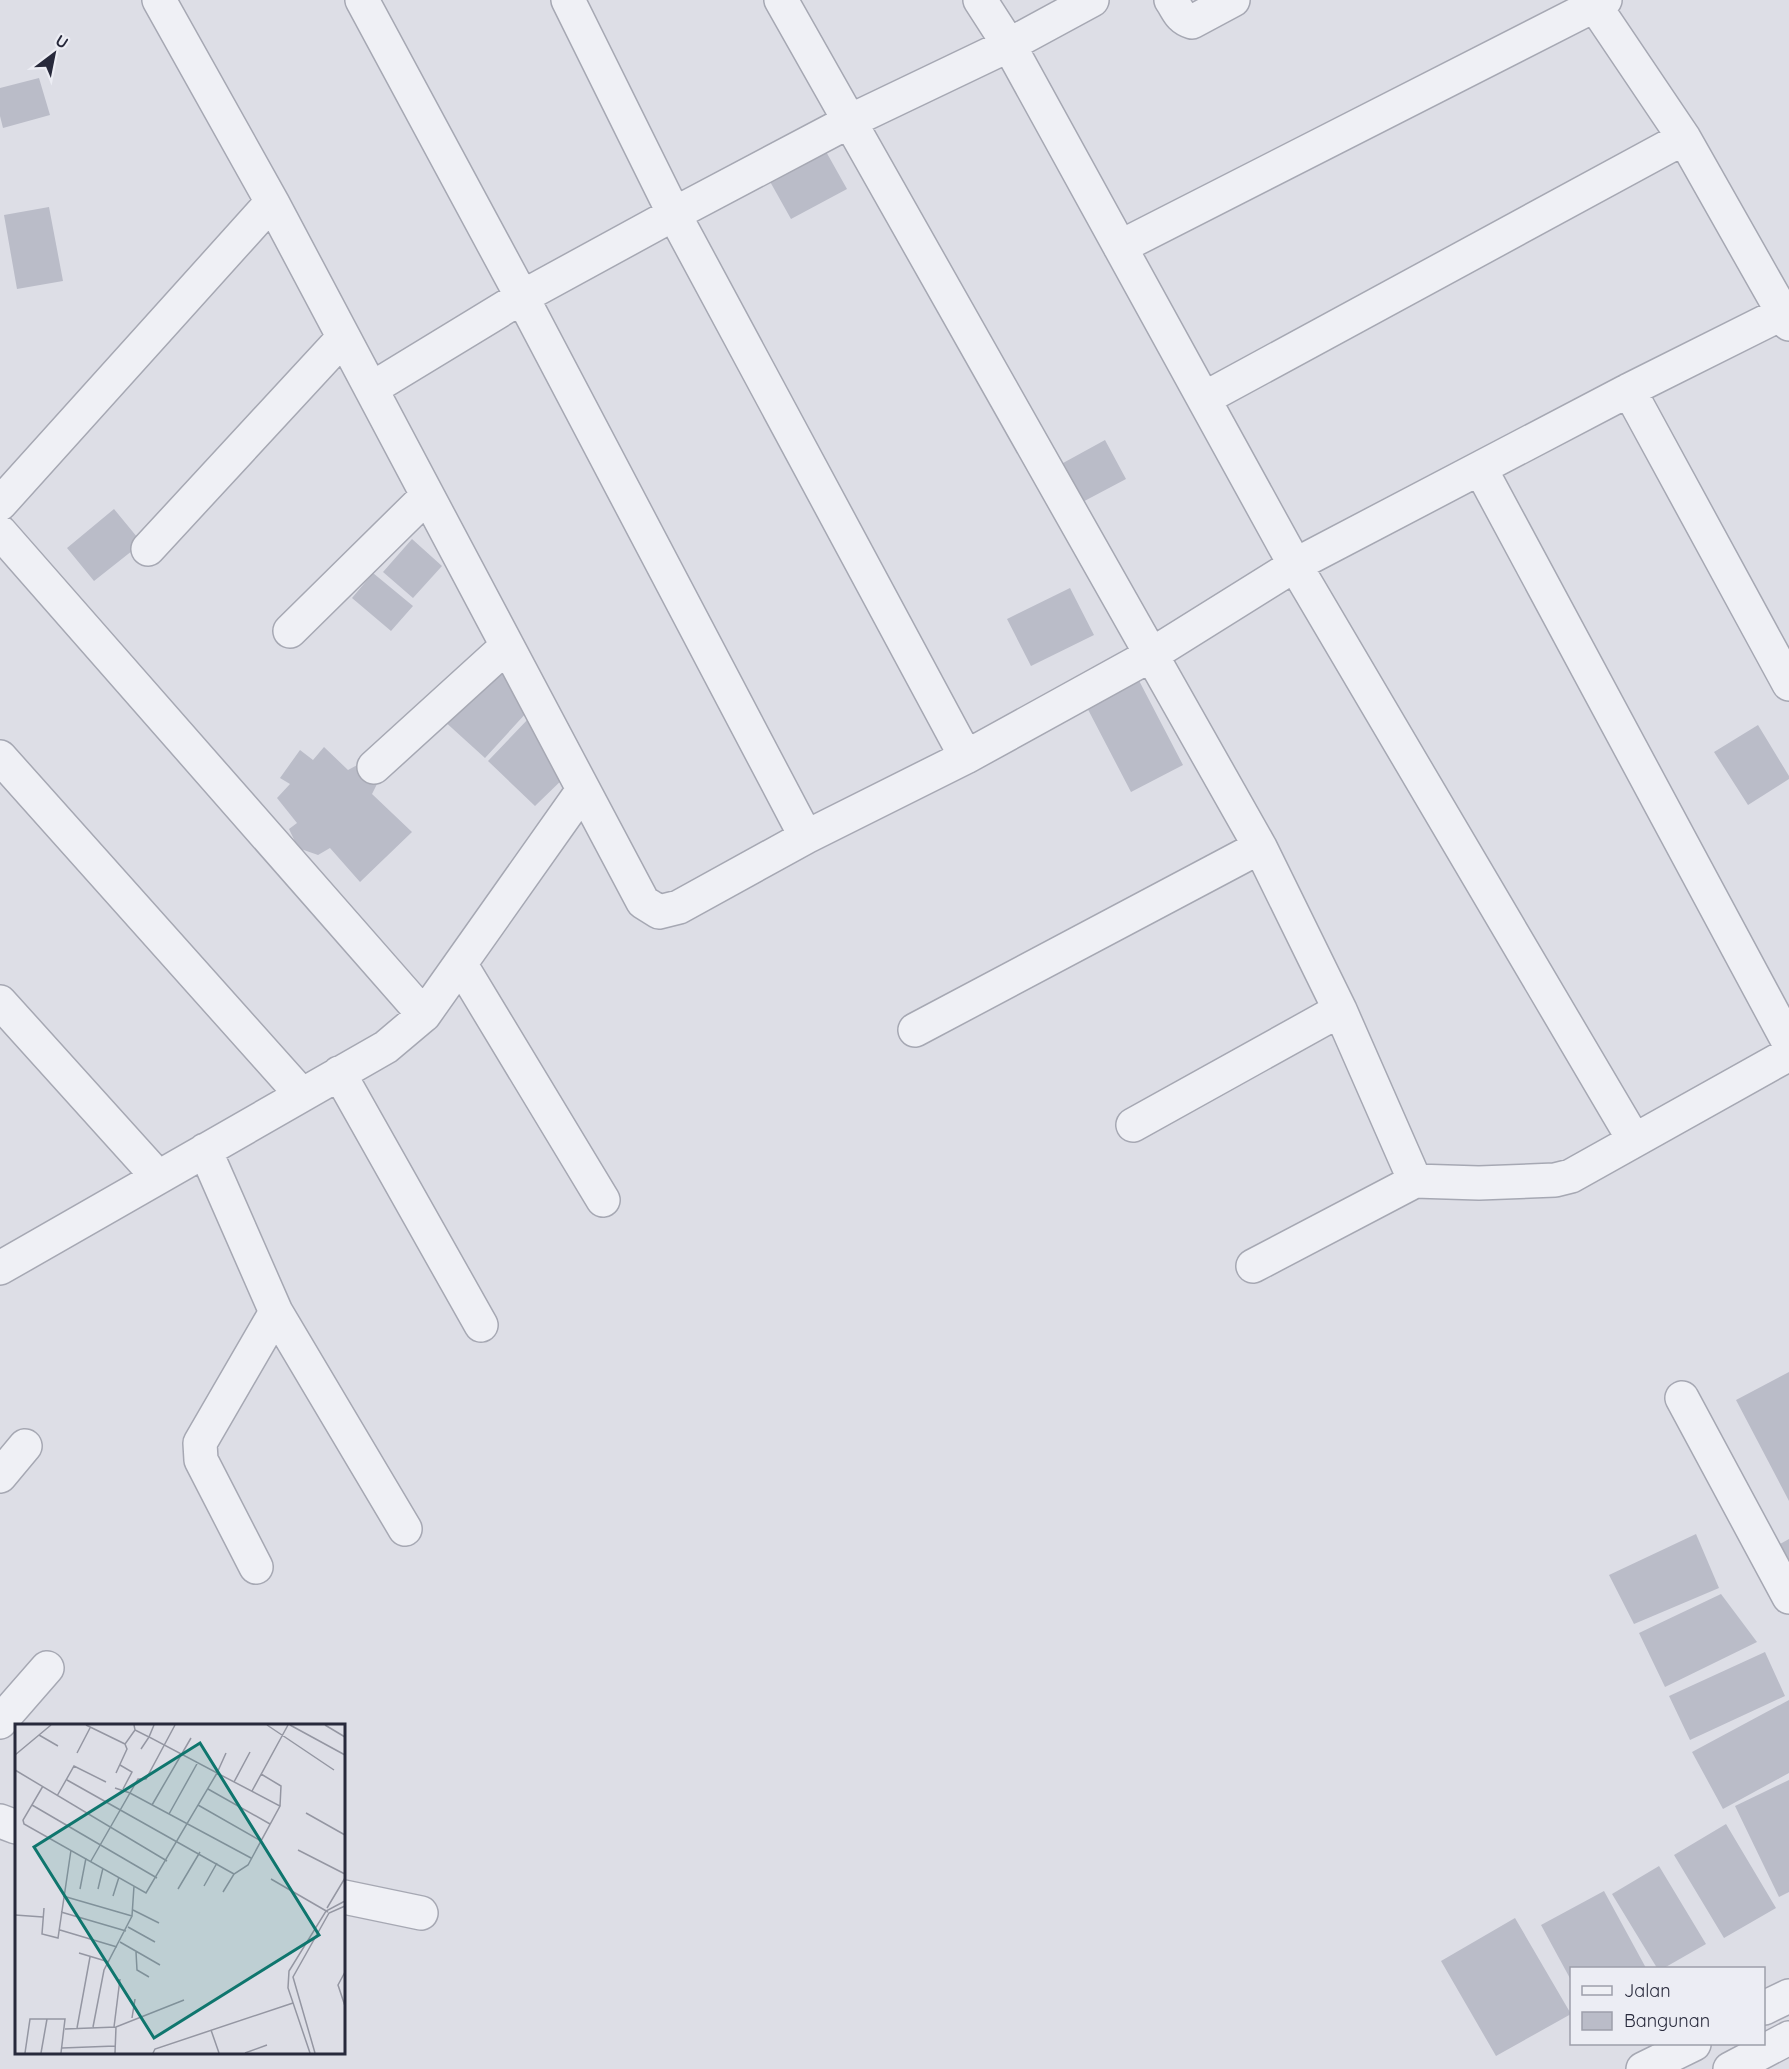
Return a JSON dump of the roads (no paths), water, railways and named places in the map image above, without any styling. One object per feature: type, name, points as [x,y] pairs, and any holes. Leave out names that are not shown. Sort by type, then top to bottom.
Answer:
[{"type":"street","points":[[159,0],[272,202],[643,902],[659,912],[679,907],[806,837],[966,758],[1150,655],[1295,565],[1629,390],[1787,316],[1684,138],[1597,2],[1120,246]]},
{"type":"street","points":[[362,0],[522,297],[806,837]]},
{"type":"street","points":[[568,0],[674,214],[966,758]]},
{"type":"street","points":[[781,0],[1260,847],[1340,1010],[1416,1181]]},
{"type":"street","points":[[980,0],[1009,45],[1295,565],[1634,1140]]},
{"type":"street","points":[[371,389],[522,297],[674,214],[848,122],[1009,45],[1092,0]]},
{"type":"street","points":[[1171,0],[1179,15],[1184,20],[1192,22],[1233,0]]},
{"type":"street","points":[[1205,398],[1684,138]]},
{"type":"street","points":[[0,504],[272,202]]},
{"type":"street","points":[[148,549],[343,338]]},
{"type":"street","points":[[1629,390],[1789,684]]},
{"type":"street","points":[[1480,468],[1789,1043]]},
{"type":"street","points":[[290,631],[428,496]]},
{"type":"street","points":[[0,532],[424,1015]]},
{"type":"street","points":[[374,767],[507,646]]},
{"type":"street","points":[[0,757],[302,1095]]},
{"type":"street","points":[[6,1254],[158,1177],[386,1047],[424,1015],[583,790]]},
{"type":"street","points":[[915,1030],[1260,847]]},
{"type":"street","points":[[460,965],[603,1200]]},
{"type":"street","points":[[0,1002],[158,1177]]},
{"type":"street","points":[[1133,1125],[1340,1010]]},
{"type":"street","points":[[1253,1266],[1416,1181],[1479,1183],[1556,1180],[1570,1176],[1789,1054]]},
{"type":"street","points":[[339,1073],[481,1325]]},
{"type":"street","points":[[205,1150],[276,1312],[405,1529]]},
{"type":"street","points":[[256,1567],[199,1452],[200,1443],[276,1312]]},
{"type":"street","points":[[1682,1398],[1789,1597]]},
{"type":"street","points":[[0,1476],[25,1446]]},
{"type":"street","points":[[0,1722],[47,1668]]},
{"type":"street","points":[[0,1821],[15,1827]]},
{"type":"street","points":[[345,1897],[422,1913]]},
{"type":"street","points":[[1765,2008],[1789,1996]]},
{"type":"street","points":[[1730,2069],[1789,2038]]},
{"type":"street","points":[[1643,2069],[1690,2045]]}]
